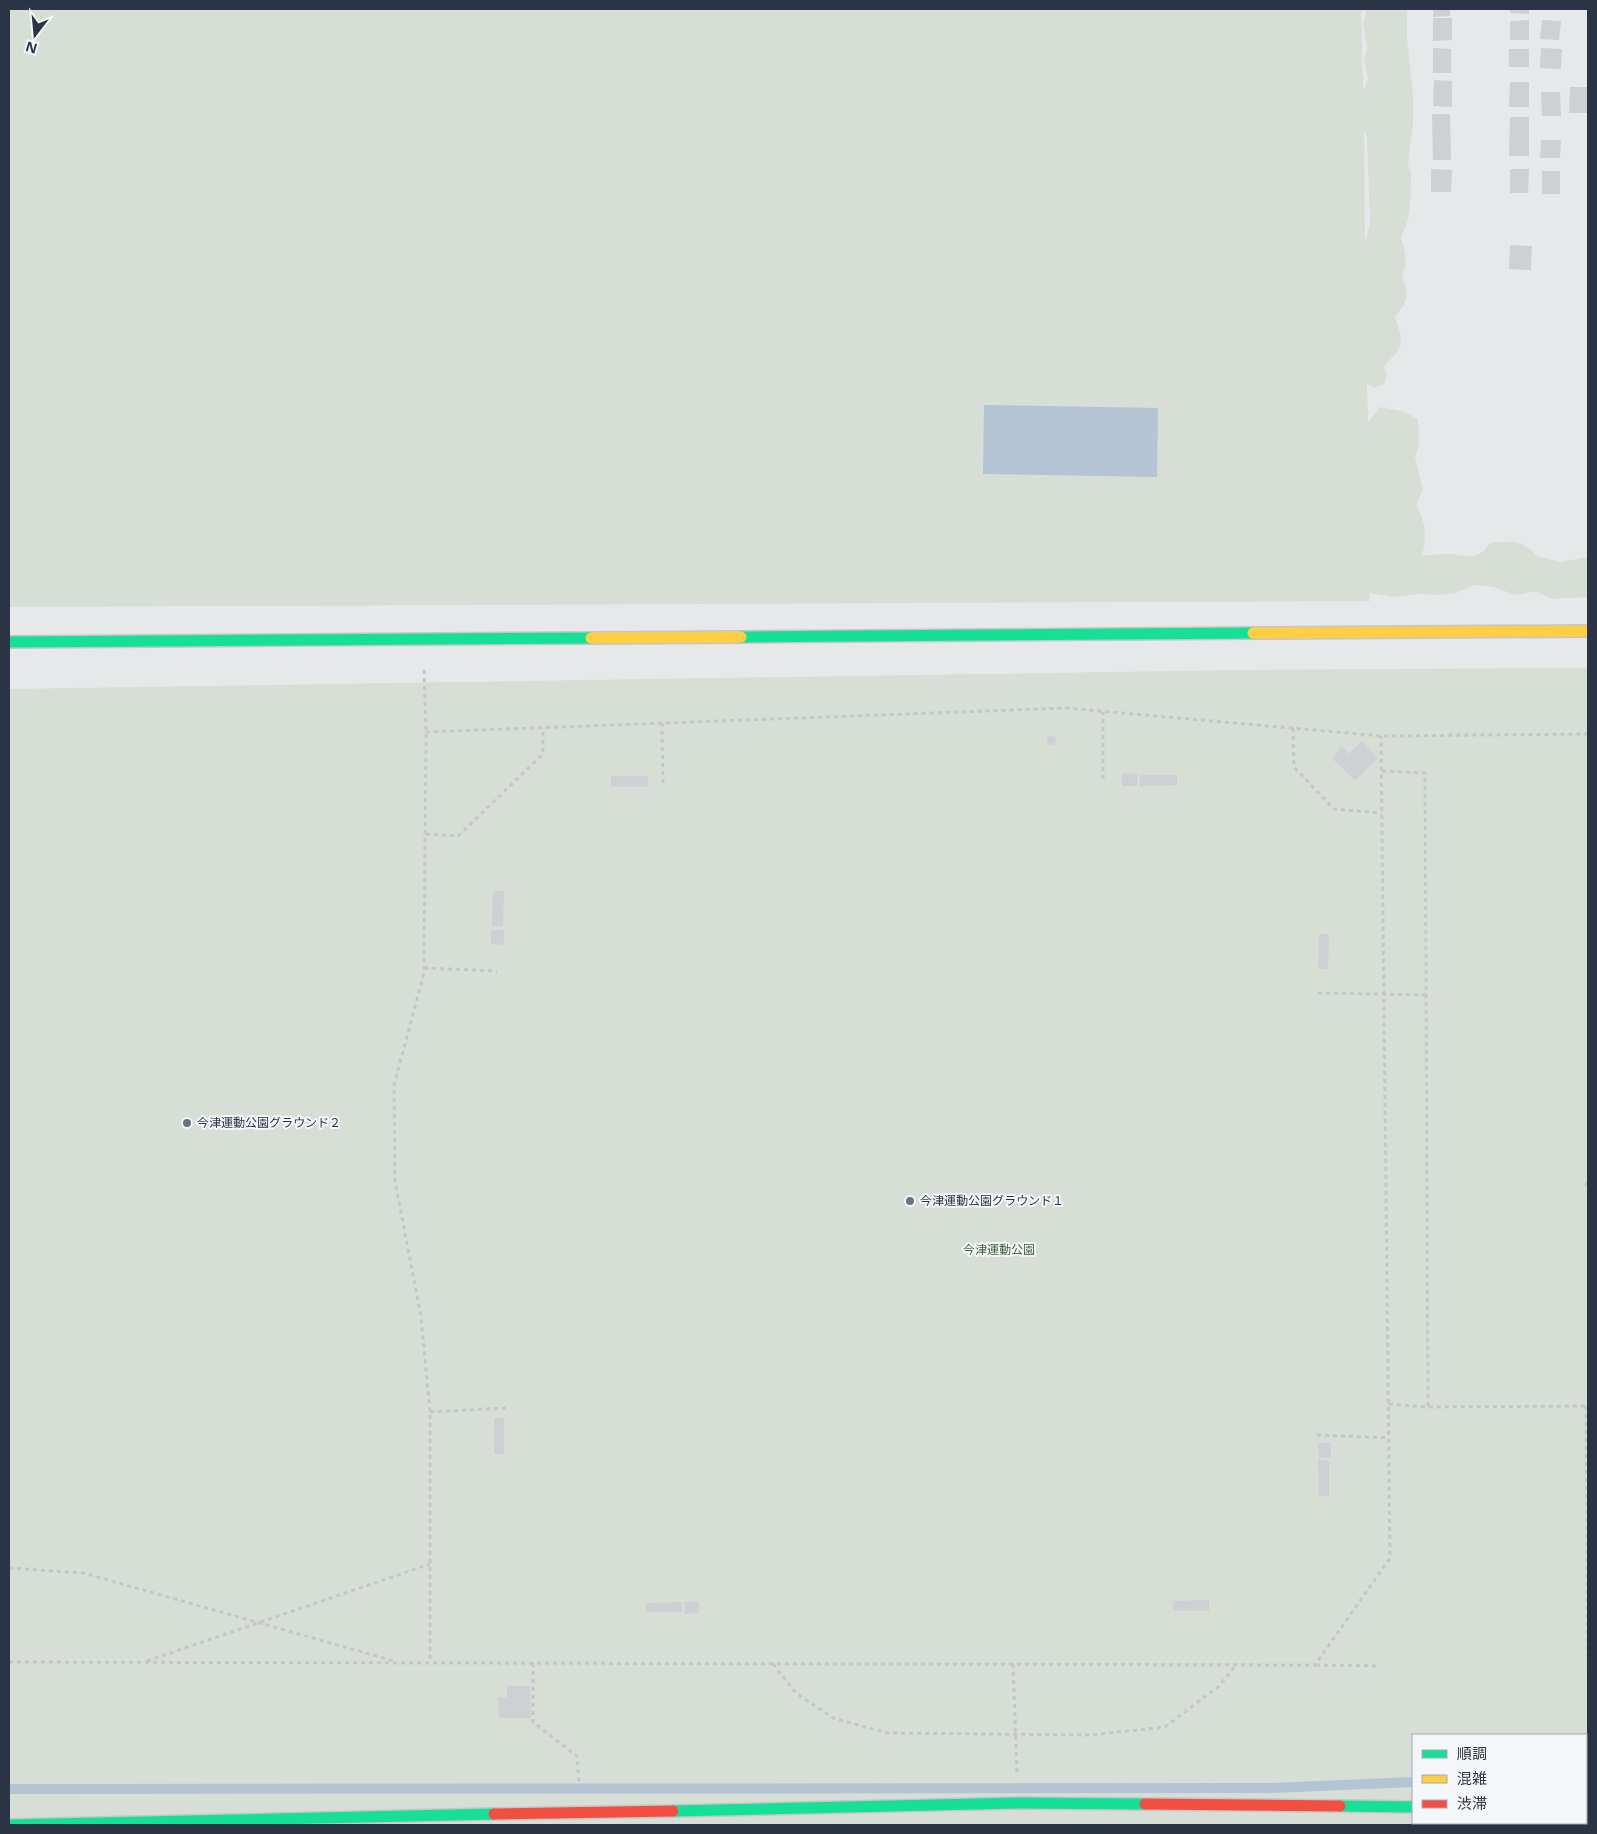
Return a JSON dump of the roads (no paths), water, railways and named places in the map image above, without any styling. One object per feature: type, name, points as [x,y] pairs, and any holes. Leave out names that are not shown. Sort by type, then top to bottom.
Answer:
[{"type":"street","points":[[9,642],[1588,631]]},
{"type":"street","points":[[9,1825],[1008,1803],[1412,1807]]},
{"type":"water","points":[[984,405],[1158,408],[1157,477],[983,474]]},
{"type":"waterway","points":[[9,1789],[1273,1788],[1412,1782]]},
{"type":"place","name":"今津運動公園グラウンド２","points":[[187,1123]]},
{"type":"place","name":"今津運動公園グラウンド１","points":[[910,1201]]},
{"type":"park label","name":"今津運動公園","points":[[999,1250]]}]
